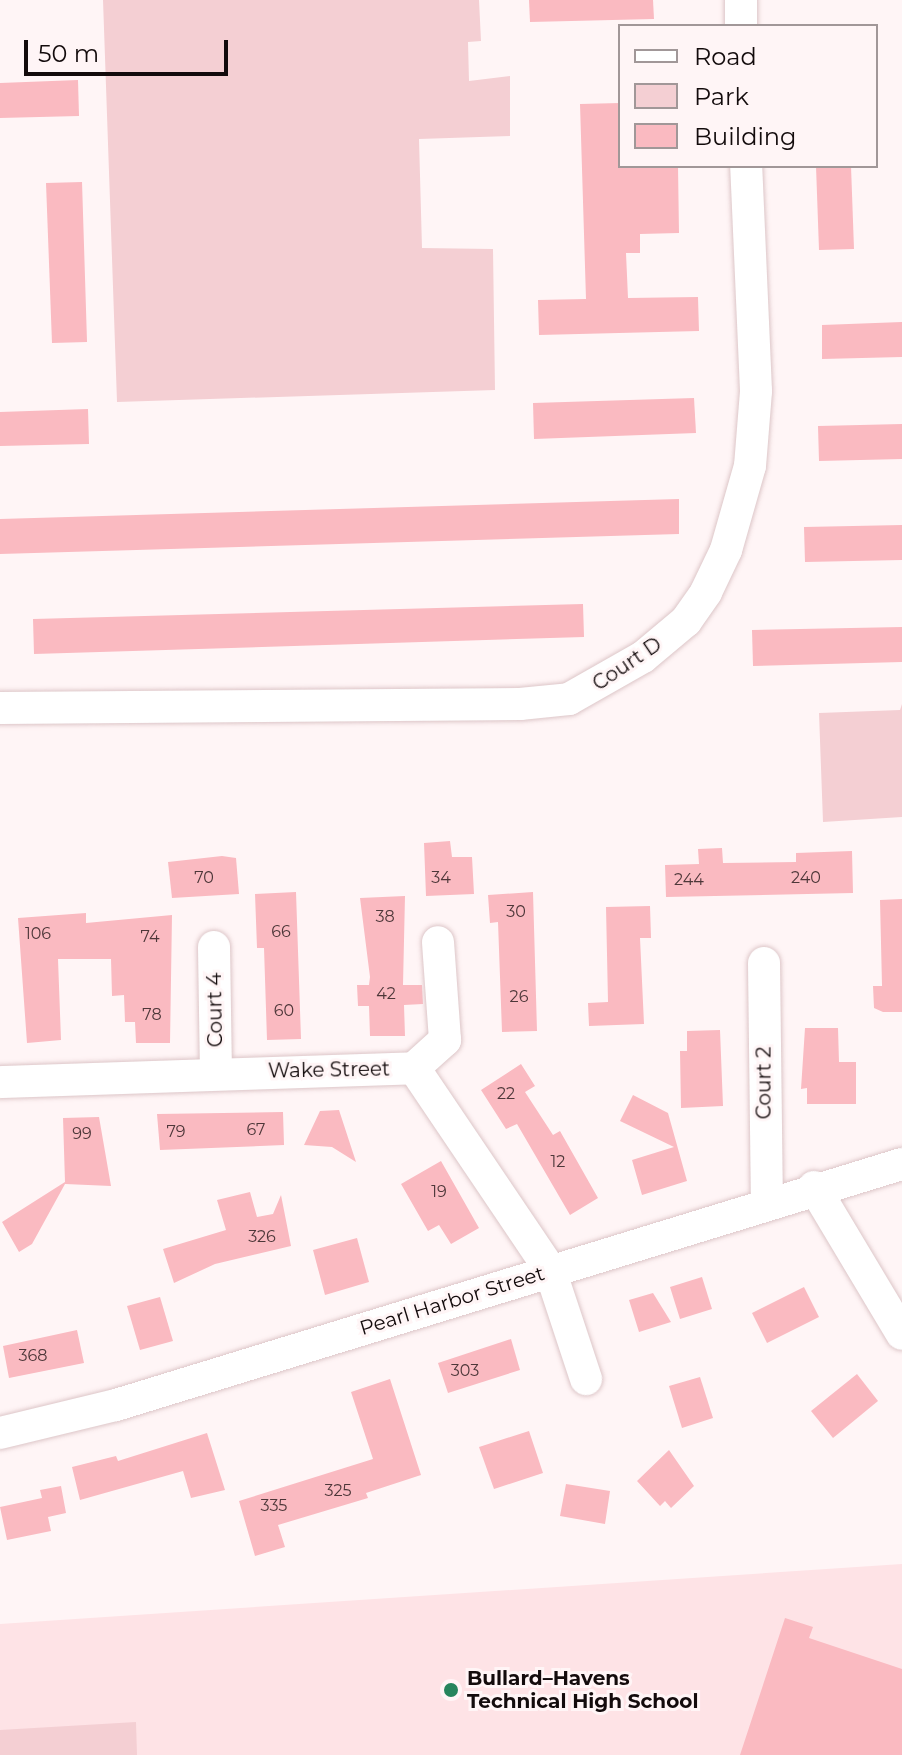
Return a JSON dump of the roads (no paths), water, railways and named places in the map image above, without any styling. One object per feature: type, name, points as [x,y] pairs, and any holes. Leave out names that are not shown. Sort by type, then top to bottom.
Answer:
[{"type":"street","points":[[741,0],[741,24]]},
{"type":"street","name":"Court D","points":[[0,708],[520,704],[569,699],[643,657],[686,621],[706,592],[726,550],[750,466],[756,391],[746,168]]},
{"type":"street","points":[[414,1068],[445,1040],[438,942]]},
{"type":"street","name":"Court 4","points":[[214,947],[216,1073]]},
{"type":"street","name":"Court 2","points":[[764,963],[767,1202]]},
{"type":"street","name":"Wake Street","points":[[0,1082],[414,1068],[550,1270],[586,1379]]},
{"type":"street","name":"Pearl Harbor Street","points":[[0,1433],[116,1405],[814,1187],[902,1164]]},
{"type":"street","points":[[814,1187],[902,1334]]},
{"type":"place","name":"Bullard–Havens Technical High School","points":[[451,1690]]}]
